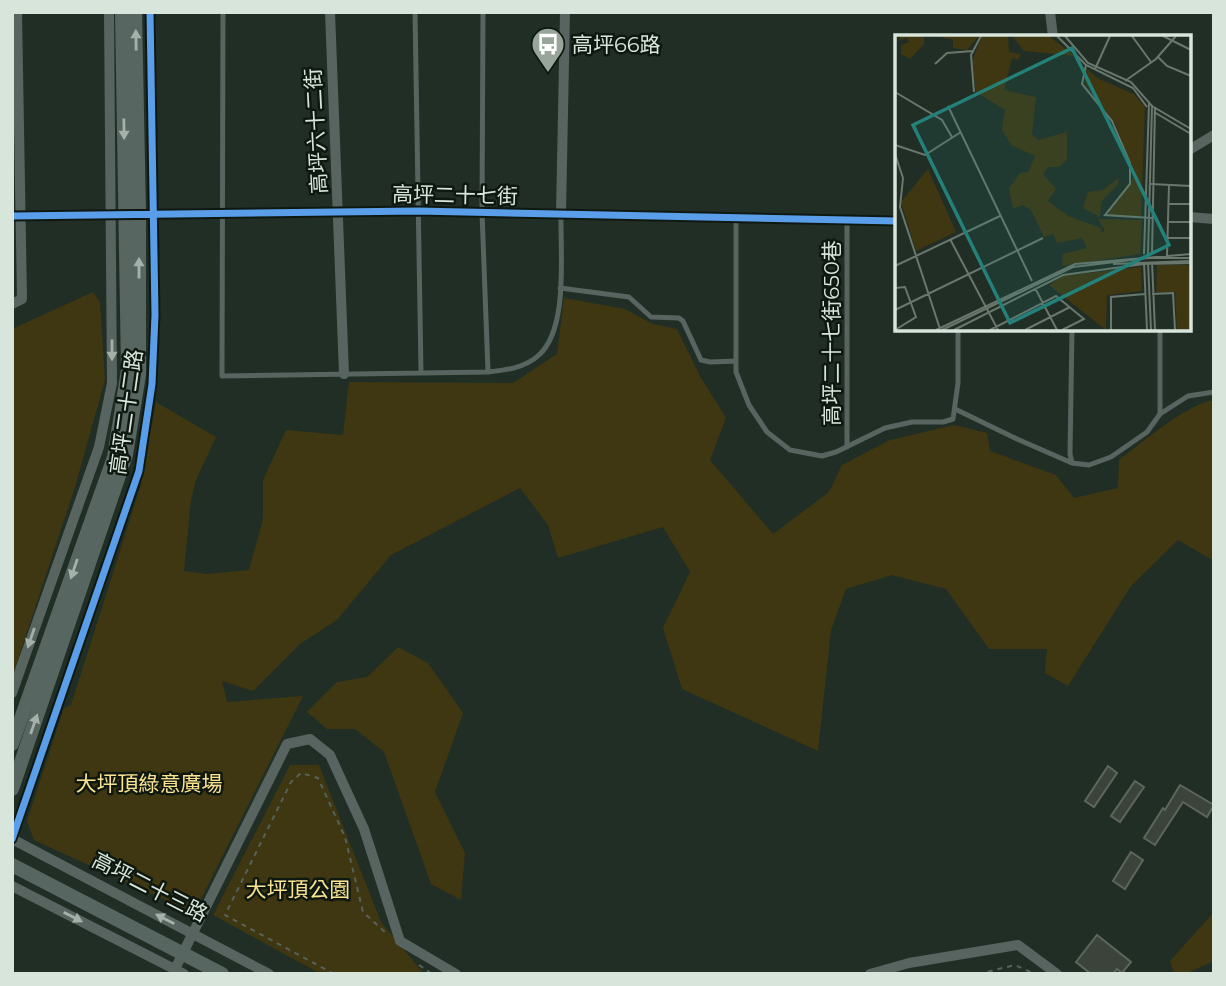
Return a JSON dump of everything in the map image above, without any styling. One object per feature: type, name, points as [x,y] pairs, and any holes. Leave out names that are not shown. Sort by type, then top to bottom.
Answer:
[{"type":"street","points":[[12,304],[22,299],[17,216],[17,12]]},
{"type":"street","name":"高坪二十二路","points":[[12,839],[139,471],[152,384],[155,315],[132,213],[109,12]]},
{"type":"street","name":"高坪二十二路","points":[[12,789],[126,455],[139,375],[122,12]]},
{"type":"street","name":"高坪二十二路","points":[[12,744],[114,457],[128,370],[135,12]]},
{"type":"street","name":"高坪二十二路","points":[[12,693],[99,447],[111,383],[132,213],[150,12]]},
{"type":"street","name":"高坪六十二街","points":[[330,12],[344,374]]},
{"type":"street","points":[[561,213],[565,12]]},
{"type":"street","points":[[1050,12],[1053,35]]},
{"type":"street","points":[[1191,149],[1214,135]]},
{"type":"street","name":"高坪二十七街","points":[[17,216],[418,211],[895,221]]},
{"type":"street","points":[[1191,218],[1214,219]]},
{"type":"street","points":[[12,886],[179,972],[183,954],[287,744],[310,739],[330,755],[365,829],[400,941],[456,974]]},
{"type":"street","name":"高坪二十三路","points":[[12,839],[269,974]]},
{"type":"street","name":"高坪二十三路","points":[[12,865],[222,974]]},
{"type":"street","points":[[870,974],[909,963],[1018,945],[1057,974]]},
{"type":"lane","points":[[223,12],[222,376],[488,372],[522,366],[538,356],[548,345],[557,322],[561,213]]},
{"type":"lane","points":[[415,12],[421,372]]},
{"type":"lane","points":[[483,12],[482,212],[488,372]]},
{"type":"lane","points":[[559,288],[633,298],[651,317],[679,318],[683,321],[701,360],[736,361],[736,217]]},
{"type":"lane","name":"高坪二十七街650巷","points":[[847,220],[847,447]]},
{"type":"lane","points":[[958,331],[955,409],[1072,463],[1088,465],[1111,457],[1147,432],[1160,414],[1188,396],[1214,392]]},
{"type":"lane","points":[[1072,331],[1072,463]]},
{"type":"lane","points":[[1160,331],[1160,414]]},
{"type":"lane","name":"高坪二十七街650巷","points":[[736,361],[736,372],[749,405],[767,432],[790,450],[822,456],[885,428],[912,422],[943,422],[953,419],[955,409]]},
{"type":"path","points":[[334,974],[225,915],[291,782],[301,773],[318,778],[345,837],[363,912],[393,941]]},
{"type":"path","points":[[413,960],[432,974]]},
{"type":"path","points":[[978,974],[1015,965],[1035,974]]},
{"type":"green space","points":[[93,292],[100,302],[105,380],[75,487],[12,678],[12,329]]},
{"type":"green space","name":"大坪頂綠意廣場","points":[[564,298],[625,309],[653,324],[677,329],[700,376],[726,418],[710,460],[773,534],[829,492],[842,465],[890,440],[954,425],[987,433],[990,451],[1056,475],[1074,498],[1118,488],[1119,460],[1178,416],[1214,400],[1214,561],[1178,540],[1131,586],[1068,686],[1045,673],[1047,649],[989,649],[946,589],[892,575],[846,589],[831,630],[818,751],[682,689],[663,628],[690,572],[663,527],[558,558],[548,525],[520,488],[391,555],[337,620],[300,644],[253,691],[222,681],[227,702],[303,696],[194,913],[34,840],[27,821],[64,708],[71,705],[140,488],[156,402],[216,437],[196,480],[191,500],[184,571],[207,574],[249,570],[263,519],[263,480],[286,430],[343,435],[349,382],[513,383],[557,354]]},
{"type":"green space","points":[[398,647],[428,663],[463,713],[435,792],[465,853],[461,900],[431,884],[384,752],[355,729],[327,729],[307,712],[337,682],[367,677]]},
{"type":"green space","name":"大坪頂公園","points":[[290,765],[319,765],[381,922],[424,974],[321,974],[213,915]]},
{"type":"green space","points":[[1214,912],[1214,961],[1185,974],[1174,974],[1170,961]]},
{"type":"building","points":[[1108,766],[1117,773],[1094,807],[1085,801]]},
{"type":"building","points":[[1135,781],[1144,787],[1120,822],[1111,816]]},
{"type":"building","points":[[1180,785],[1214,805],[1207,817],[1183,802],[1155,845],[1144,838]]},
{"type":"building","points":[[1131,852],[1143,860],[1125,889],[1113,881]]},
{"type":"building","points":[[1097,935],[1131,962],[1122,973],[1117,969],[1113,974],[1091,974],[1076,962]]},
{"type":"cycle path","points":[[12,839],[139,471],[152,384],[155,315],[150,12]]},
{"type":"cycle path","points":[[12,216],[418,211],[895,221]]},
{"type":"place","name":"高坪66路","points":[[548,74]]}]
